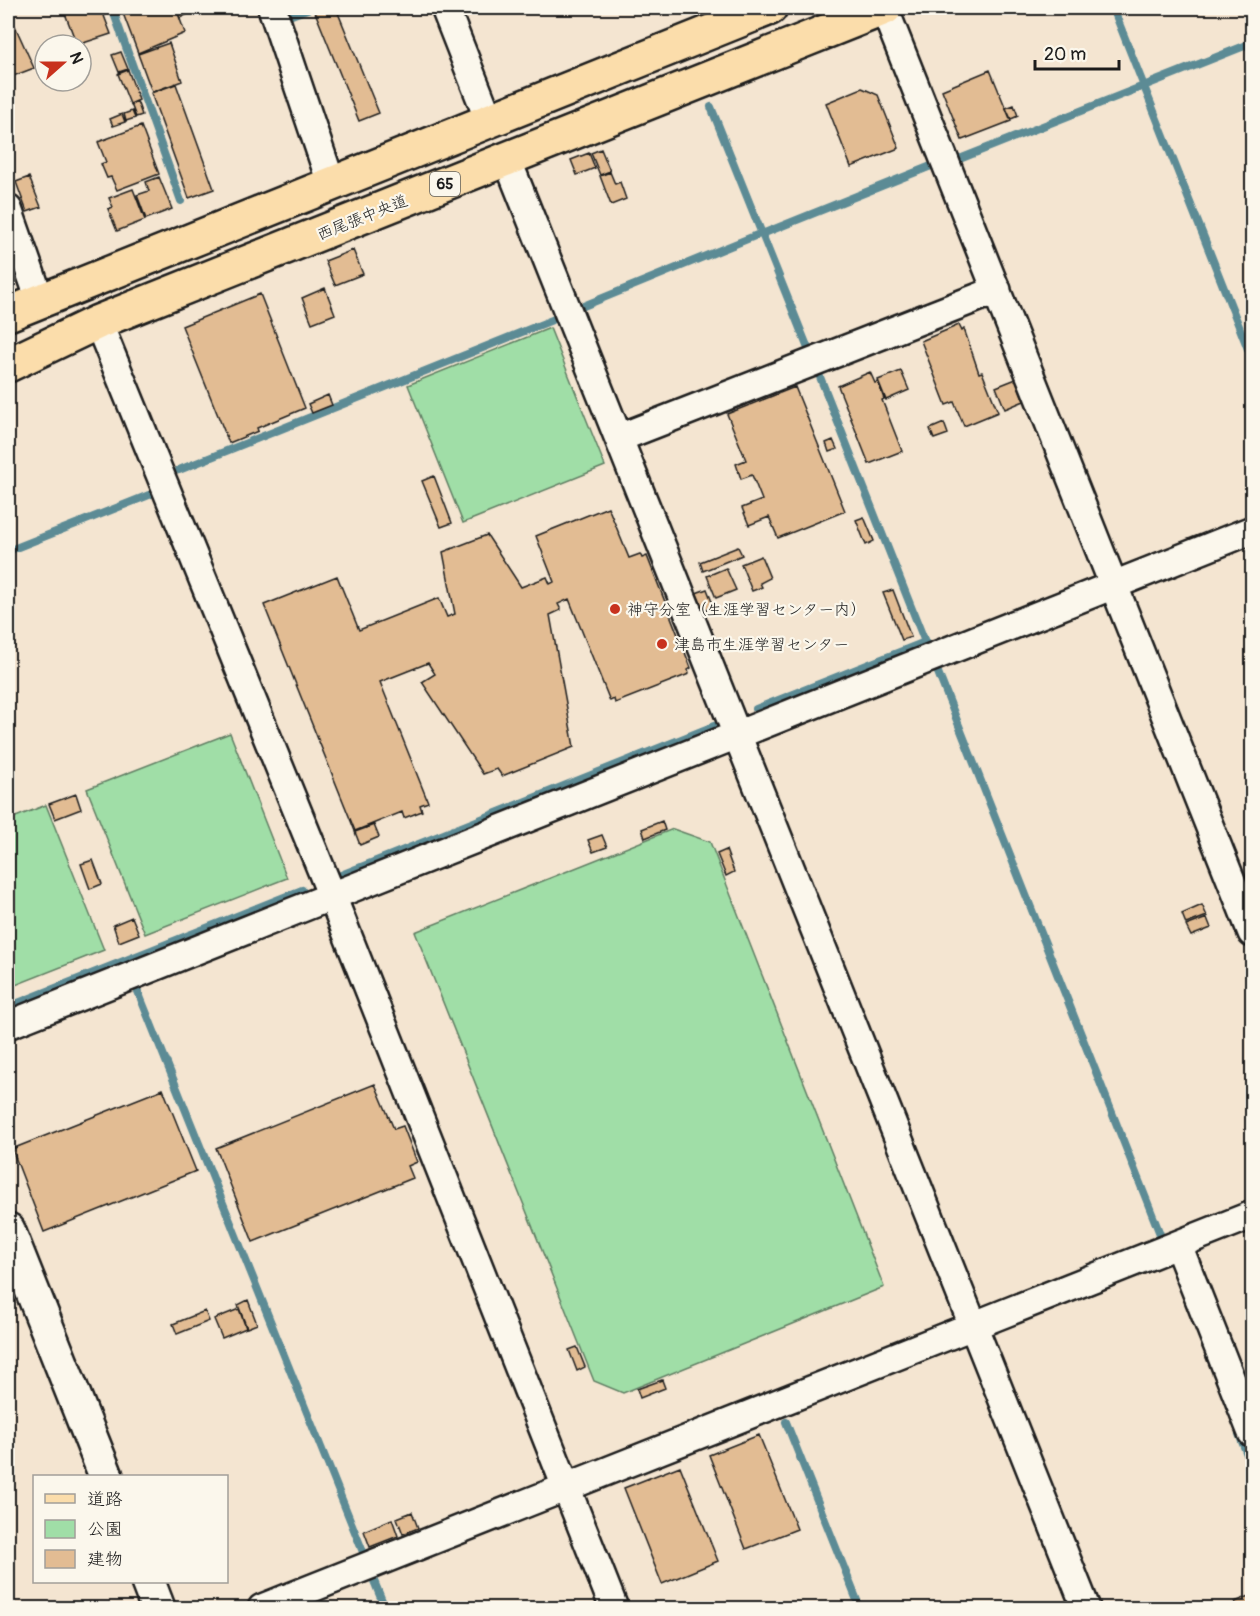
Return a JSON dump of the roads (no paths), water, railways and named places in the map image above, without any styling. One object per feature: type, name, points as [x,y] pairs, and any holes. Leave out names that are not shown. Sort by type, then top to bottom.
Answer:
[{"type":"main road","points":[[8,314],[770,8]]},
{"type":"main road","name":"西尾張中央道","points":[[8,365],[98,322],[885,8]]},
{"type":"street","points":[[272,8],[331,183]]},
{"type":"street","points":[[444,8],[489,120]]},
{"type":"street","points":[[885,8],[1252,933]]},
{"type":"street","points":[[507,159],[1086,1608]]},
{"type":"street","points":[[8,209],[40,300]]},
{"type":"street","points":[[619,438],[997,290]]},
{"type":"street","points":[[98,322],[332,896],[614,1608]]},
{"type":"street","points":[[8,1025],[1252,530]]},
{"type":"street","points":[[262,1608],[1252,1215]]},
{"type":"street","points":[[8,1230],[106,1475]]},
{"type":"street","points":[[1178,1245],[1252,1433]]},
{"type":"street","points":[[149,1583],[158,1608]]},
{"type":"waterway","points":[[112,8],[181,201]]},
{"type":"waterway","points":[[286,8],[289,16],[310,8]]},
{"type":"waterway","points":[[1113,8],[1252,359]]},
{"type":"waterway","points":[[957,160],[1252,43]]},
{"type":"waterway","points":[[711,107],[809,351]]},
{"type":"waterway","points":[[762,234],[936,164]]},
{"type":"waterway","points":[[581,307],[762,233]]},
{"type":"waterway","points":[[179,470],[557,318]]},
{"type":"waterway","points":[[818,372],[927,647]]},
{"type":"waterway","points":[[8,551],[149,495]]},
{"type":"waterway","points":[[756,709],[925,642]]},
{"type":"waterway","points":[[937,670],[1160,1234]]},
{"type":"waterway","points":[[341,875],[714,726]]},
{"type":"waterway","points":[[8,1007],[302,890]]},
{"type":"waterway","points":[[137,989],[363,1552]]},
{"type":"waterway","points":[[786,1422],[860,1608]]},
{"type":"waterway","points":[[1239,1434],[1252,1467]]},
{"type":"waterway","points":[[374,1581],[385,1608]]},
{"type":"place","name":"神守分室（生涯学習センター内）","points":[[615,609]]},
{"type":"place","name":"津島市生涯学習センター","points":[[662,644]]}]
